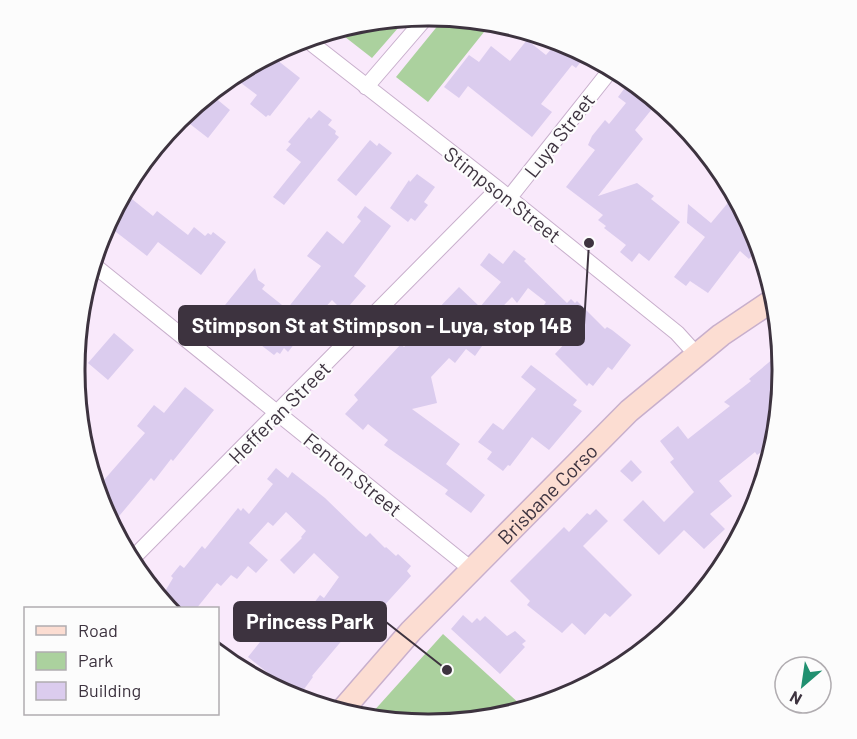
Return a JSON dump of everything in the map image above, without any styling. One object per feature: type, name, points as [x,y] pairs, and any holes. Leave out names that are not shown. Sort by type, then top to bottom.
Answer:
[{"type":"street","points":[[366,87],[419,26]]},
{"type":"street","name":"Stimpson Street","points":[[314,45],[677,333],[696,354]]},
{"type":"street","name":"Luya Street","points":[[503,193],[606,75]]},
{"type":"street","name":"Hefferan Street","points":[[138,553],[503,193]]},
{"type":"street","name":"Fenton Street","points":[[99,270],[471,569]]},
{"type":"street","name":"Brisbane Corso","points":[[348,704],[411,631],[629,411],[696,354],[766,305]]},
{"type":"green space","points":[[437,26],[485,30],[428,102],[396,77]]},
{"type":"green space","points":[[399,27],[372,58],[344,36]]},
{"type":"green space","points":[[443,634],[518,702],[451,713],[406,713],[375,709]]},
{"type":"building","points":[[527,40],[546,55],[551,49],[581,61],[576,68],[572,65],[541,104],[552,112],[532,137],[468,86],[459,98],[444,87],[469,55],[479,62],[491,46],[510,61]]},
{"type":"building","points":[[278,60],[300,78],[270,116],[266,117],[250,104],[257,95],[239,82]]},
{"type":"building","points":[[625,87],[652,109],[635,130],[643,139],[598,196],[637,183],[654,196],[651,199],[680,222],[649,261],[639,253],[632,262],[620,252],[626,245],[604,228],[606,226],[598,220],[603,215],[566,187],[595,150],[588,145],[592,136],[605,120],[609,124],[626,103],[618,97]]},
{"type":"building","points":[[217,99],[230,110],[208,138],[189,123]]},
{"type":"building","points":[[319,110],[332,120],[328,125],[336,131],[335,134],[339,137],[284,205],[273,197],[301,162],[286,150],[291,144],[288,142],[309,117],[311,119]]},
{"type":"building","points":[[370,140],[377,146],[379,143],[392,153],[356,196],[337,180]]},
{"type":"building","points":[[417,174],[435,187],[424,202],[428,205],[415,221],[411,218],[408,222],[390,208],[409,180],[410,182]]},
{"type":"building","points":[[131,198],[153,216],[157,211],[188,235],[194,227],[205,236],[213,232],[226,242],[201,275],[158,242],[147,256],[114,231]]},
{"type":"building","points":[[728,202],[753,255],[749,259],[740,251],[708,293],[690,281],[686,286],[674,277],[705,237],[687,223],[688,204],[711,223]]},
{"type":"building","points":[[365,206],[391,226],[354,276],[366,286],[344,312],[332,300],[321,312],[318,309],[315,313],[312,311],[295,334],[299,338],[288,352],[284,348],[280,354],[277,352],[274,355],[232,323],[234,320],[221,310],[255,268],[258,280],[265,285],[262,289],[287,309],[321,266],[307,256],[327,231],[343,244],[361,221],[357,217]]},
{"type":"building","points":[[514,250],[526,259],[524,261],[567,303],[571,299],[575,303],[577,301],[605,329],[607,327],[612,330],[631,345],[612,370],[608,367],[593,386],[589,383],[587,386],[555,354],[568,340],[540,311],[546,302],[528,288],[517,303],[512,297],[477,333],[487,339],[475,356],[466,349],[455,363],[449,358],[431,377],[437,403],[412,409],[460,444],[446,464],[485,495],[471,513],[445,494],[448,490],[384,445],[388,440],[368,424],[363,430],[345,414],[358,400],[354,395],[401,344],[404,347],[407,344],[409,346],[433,314],[459,287],[480,307],[501,282],[480,265],[489,253],[503,264]]},
{"type":"building","points":[[114,333],[134,350],[108,380],[88,363]]},
{"type":"building","points":[[772,360],[770,414],[763,451],[757,455],[755,452],[719,481],[732,496],[710,514],[725,529],[704,549],[684,530],[659,555],[623,520],[643,500],[664,522],[694,492],[670,462],[674,459],[660,441],[678,426],[688,439],[730,406],[724,402],[751,381],[749,379]]},
{"type":"building","points":[[531,365],[577,400],[573,405],[582,411],[549,450],[532,437],[510,466],[508,465],[503,471],[487,459],[492,452],[478,442],[493,423],[503,430],[536,389],[521,377]]},
{"type":"building","points":[[185,387],[214,410],[173,461],[171,459],[154,481],[151,478],[118,517],[103,481],[145,433],[137,426],[154,405],[164,413]]},
{"type":"building","points":[[631,460],[642,472],[632,482],[620,471]]},
{"type":"building","points":[[276,468],[288,478],[292,472],[325,498],[366,537],[370,533],[385,548],[396,556],[398,554],[411,566],[407,571],[411,576],[381,609],[377,605],[348,641],[344,638],[312,676],[304,690],[270,675],[248,657],[291,603],[305,615],[320,595],[324,598],[339,577],[314,553],[294,574],[280,560],[306,531],[286,512],[273,526],[268,522],[249,543],[268,560],[256,573],[248,566],[237,579],[231,575],[221,586],[217,583],[198,607],[182,607],[165,591],[173,578],[171,576],[180,565],[184,568],[202,546],[205,549],[238,508],[241,511],[243,508],[249,514],[273,484],[267,479]]},
{"type":"building","points":[[596,509],[608,521],[583,546],[632,595],[610,617],[605,613],[585,635],[572,623],[562,633],[527,605],[530,601],[510,581],[564,527],[569,532],[587,513],[590,515]]},
{"type":"building","points":[[463,615],[472,623],[477,618],[480,621],[485,616],[507,636],[515,631],[526,641],[522,644],[525,647],[500,674],[451,629]]},
{"type":"place","name":"Stimpson St at Stimpson - Luya, stop 14B","points":[[589,243]]},
{"type":"place","name":"Princess Park","points":[[447,670]]}]
